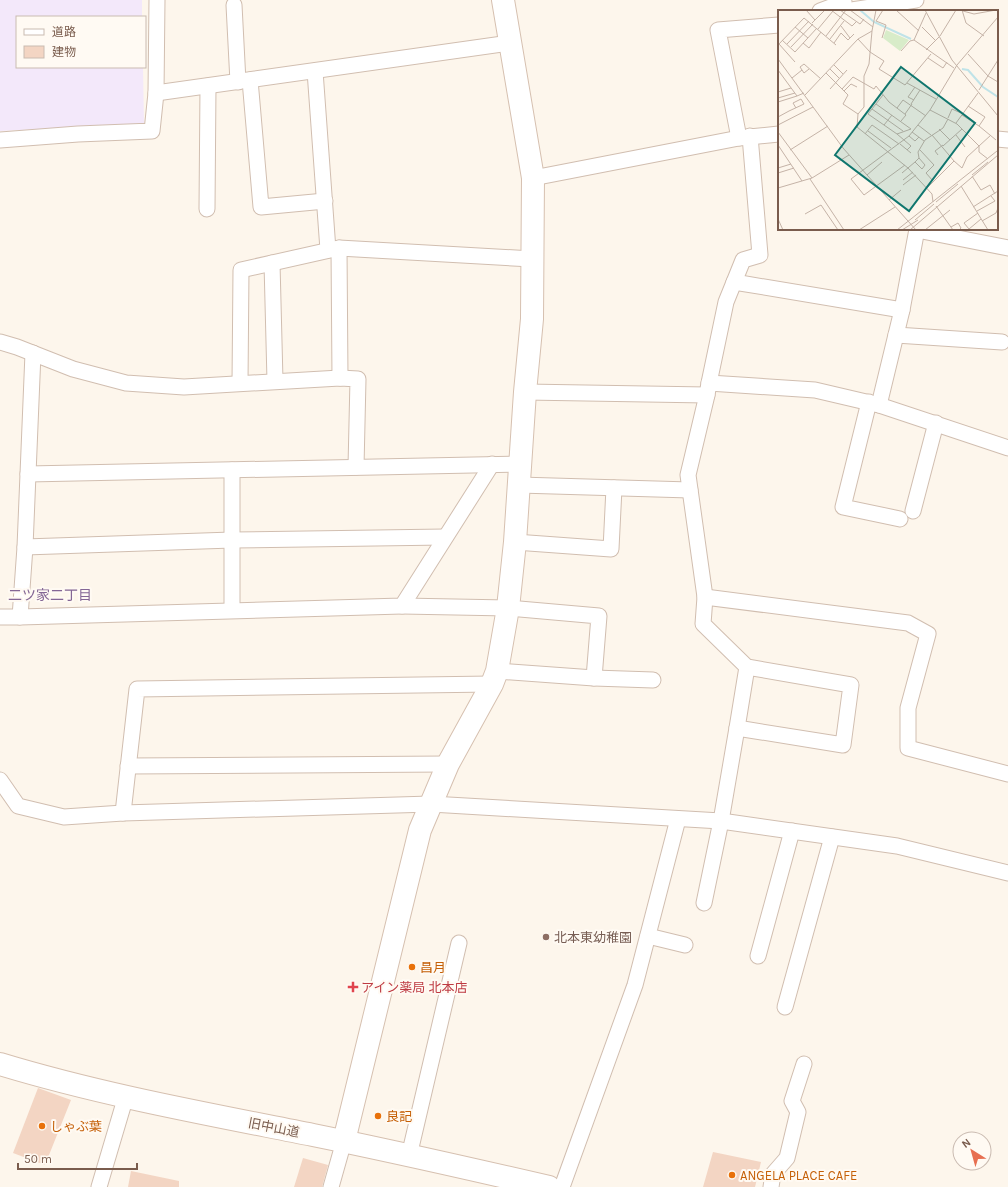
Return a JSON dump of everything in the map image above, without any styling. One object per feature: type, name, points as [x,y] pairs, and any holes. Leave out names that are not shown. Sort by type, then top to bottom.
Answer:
[{"type":"street","points":[[0,140],[78,134],[152,131],[156,93],[157,0]]},
{"type":"street","points":[[331,1187],[344,1141],[420,830],[448,764],[495,677],[508,608],[515,542],[525,392],[532,319],[533,178],[503,0]]},
{"type":"street","points":[[825,10],[844,6],[916,0]]},
{"type":"street","points":[[234,6],[261,207],[324,201]]},
{"type":"street","points":[[737,728],[843,745],[851,685],[747,667],[703,624],[705,597],[688,475],[726,302],[743,260],[760,255],[745,137],[718,30],[778,25]]},
{"type":"street","points":[[156,93],[510,43]]},
{"type":"street","points":[[315,71],[324,201],[334,249],[340,378]]},
{"type":"street","points":[[207,209],[208,86]]},
{"type":"street","points":[[533,178],[745,137],[778,134]]},
{"type":"street","points":[[998,139],[1008,140]]},
{"type":"street","points":[[917,230],[896,335],[843,507],[907,515],[936,423]]},
{"type":"street","points":[[922,230],[1008,248]]},
{"type":"street","points":[[240,383],[241,270],[334,249],[532,259]]},
{"type":"street","points":[[272,263],[275,381]]},
{"type":"street","points":[[734,282],[902,310]]},
{"type":"street","points":[[896,335],[1002,342]]},
{"type":"street","points":[[0,342],[73,369],[126,383],[184,387],[340,378],[358,379],[356,467]]},
{"type":"street","points":[[20,617],[25,547],[33,353]]},
{"type":"street","points":[[525,392],[708,389],[816,390],[874,404],[936,423],[1008,448]]},
{"type":"street","points":[[28,474],[492,464],[520,474],[614,488],[690,490]]},
{"type":"street","points":[[402,606],[444,537],[492,464]]},
{"type":"street","points":[[232,470],[232,610]]},
{"type":"street","points":[[515,542],[611,549],[614,488]]},
{"type":"street","points":[[25,547],[232,540],[444,537]]},
{"type":"street","points":[[705,597],[908,623],[928,634],[908,708],[908,748],[1008,774]]},
{"type":"street","points":[[0,617],[402,606],[508,608],[599,616],[594,678]]},
{"type":"street","points":[[704,903],[721,821],[747,667]]},
{"type":"street","points":[[123,813],[137,689],[495,677],[653,680]]},
{"type":"street","points":[[128,766],[448,764]]},
{"type":"street","points":[[0,780],[18,806],[64,817],[123,813],[431,804],[721,821],[897,846],[1008,873]]},
{"type":"street","points":[[562,1187],[635,985],[678,819]]},
{"type":"street","points":[[758,956],[792,831]]},
{"type":"street","points":[[785,1007],[832,837]]},
{"type":"street","points":[[648,936],[685,945]]},
{"type":"street","points":[[409,1156],[459,943]]},
{"type":"street","name":"旧中山道","points":[[0,1064],[126,1096],[344,1141],[549,1187]]},
{"type":"street","points":[[771,1187],[773,1174],[787,1158],[798,1112],[792,1101],[804,1064]]},
{"type":"street","points":[[99,1187],[126,1096]]},
{"type":"shaded area","points":[[0,0],[142,0],[142,16],[16,16],[16,68],[143,68],[144,124],[0,131]]},
{"type":"building","name":"しゃぶ葉","points":[[38,1088],[71,1100],[45,1165],[13,1153]]},
{"type":"building","name":"ANGELA PLACE CAFE","points":[[713,1152],[761,1162],[755,1187],[703,1187]]},
{"type":"building","points":[[303,1158],[328,1165],[322,1187],[294,1187]]},
{"type":"building","points":[[131,1171],[179,1181],[179,1187],[128,1187]]},
{"type":"place","name":"北本東幼稚園","points":[[546,937]]},
{"type":"place","name":"昌月","points":[[412,967]]},
{"type":"place","name":"アイン薬局 北本店","points":[[353,987]]},
{"type":"place","name":"良記","points":[[378,1116]]},
{"type":"place","name":"しゃぶ葉","points":[[42,1126]]},
{"type":"place","name":"ANGELA PLACE CAFE","points":[[732,1175]]},
{"type":"district","name":"二ツ家二丁目","points":[[50,595]]}]
